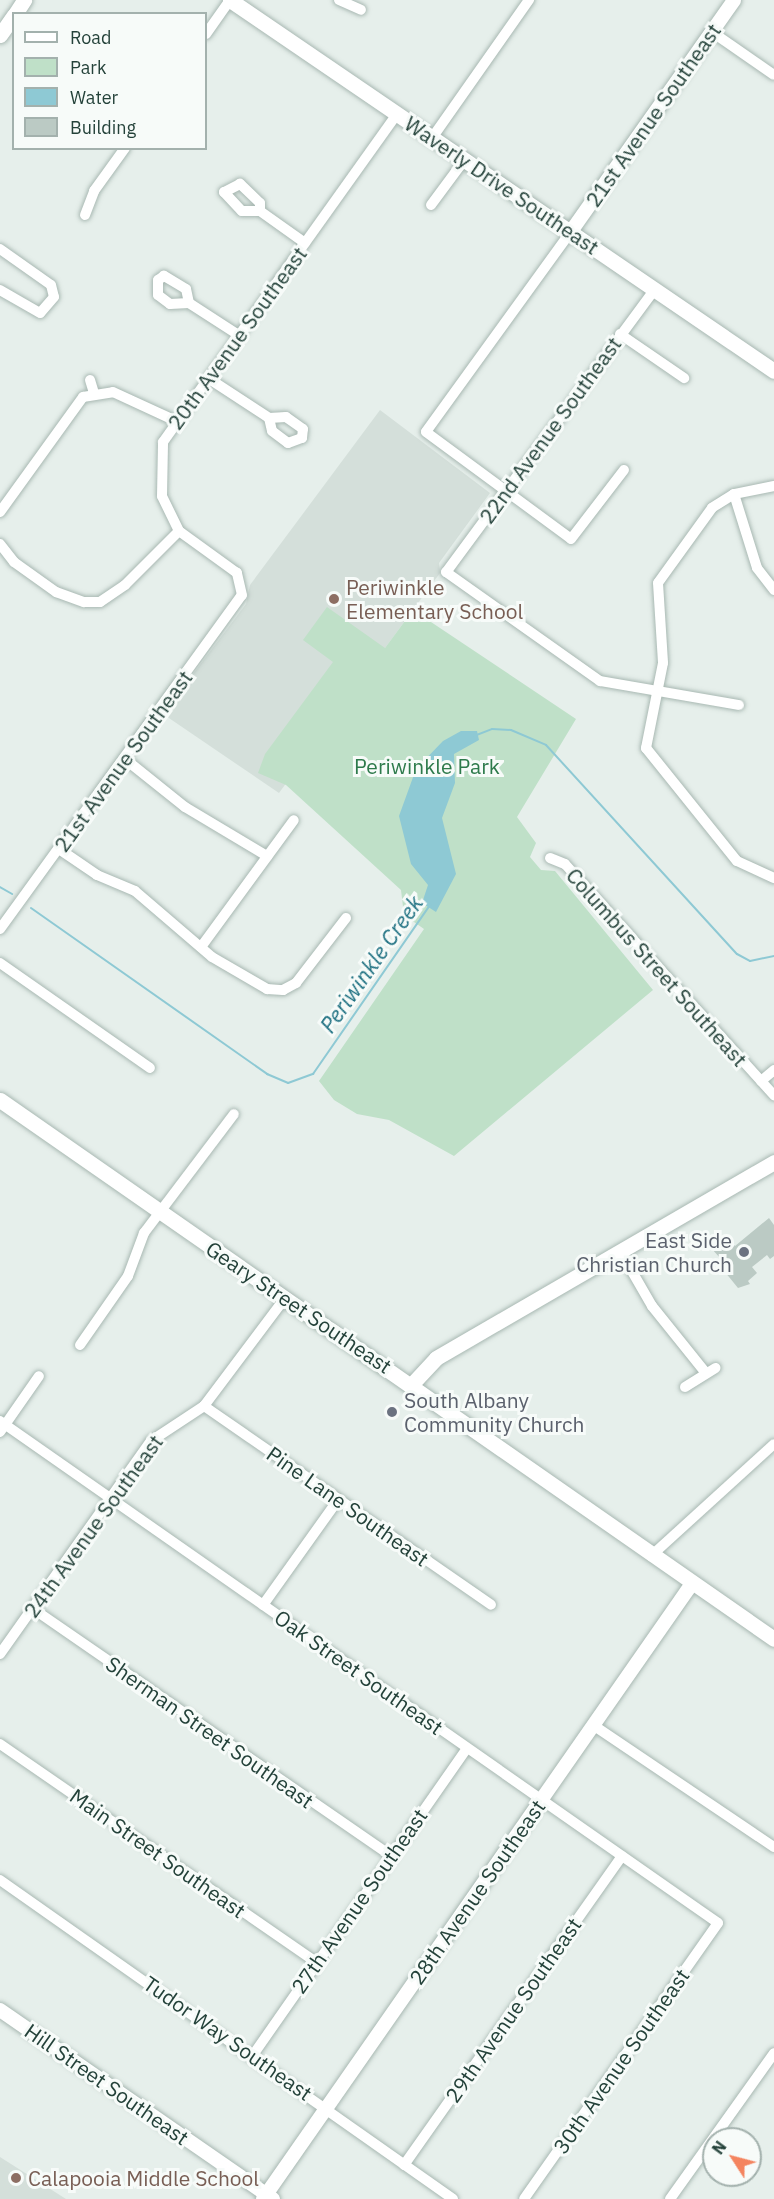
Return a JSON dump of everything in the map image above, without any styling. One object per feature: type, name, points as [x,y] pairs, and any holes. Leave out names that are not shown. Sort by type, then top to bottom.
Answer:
[{"type":"main road","name":"Waverly Drive Southeast","points":[[230,0],[572,230],[774,371]]},
{"type":"main road","points":[[0,35],[12,18]]},
{"type":"main road","name":"Geary Street Southeast","points":[[0,1101],[412,1384],[651,1556],[774,1640]]},
{"type":"main road","points":[[412,1384],[435,1358],[622,1254],[774,1162]]},
{"type":"street","points":[[207,33],[230,0]]},
{"type":"street","points":[[339,0],[361,10]]},
{"type":"street","points":[[432,138],[529,0]]},
{"type":"street","name":"21st Avenue Southeast","points":[[572,230],[734,0]]},
{"type":"street","points":[[712,32],[774,75]]},
{"type":"street","name":"20th Avenue Southeast","points":[[244,590],[237,573],[179,531],[162,496],[159,467],[163,442],[176,421],[211,380],[397,114]]},
{"type":"street","points":[[85,215],[94,191],[124,150]]},
{"type":"street","points":[[431,205],[465,159]]},
{"type":"street","points":[[260,211],[305,243]]},
{"type":"street","points":[[572,230],[426,432],[507,489],[571,539],[624,470]]},
{"type":"street","points":[[0,249],[51,285],[54,297],[40,313],[0,290]]},
{"type":"street","name":"22nd Avenue Southeast","points":[[655,289],[446,572],[600,681],[658,688]]},
{"type":"street","points":[[189,303],[240,336]]},
{"type":"street","points":[[620,334],[684,378]]},
{"type":"street","points":[[90,380],[94,393]]},
{"type":"street","points":[[211,380],[269,418]]},
{"type":"street","points":[[0,512],[72,409],[94,393],[113,392],[176,421]]},
{"type":"street","points":[[774,486],[734,494],[712,508],[658,583],[663,663],[646,748],[737,861],[774,878]]},
{"type":"street","points":[[734,494],[757,568],[774,590]]},
{"type":"street","points":[[0,544],[14,562],[56,592],[84,602],[101,601],[125,585],[179,531]]},
{"type":"street","name":"21st Avenue Southeast","points":[[0,929],[125,759],[244,590]]},
{"type":"street","points":[[101,601],[104,613]]},
{"type":"street","points":[[658,688],[739,705]]},
{"type":"street","points":[[125,759],[185,807],[267,856]]},
{"type":"street","points":[[201,948],[294,820]]},
{"type":"street","points":[[59,849],[97,875],[135,891],[201,948],[253,983],[283,990],[296,983],[346,918]]},
{"type":"street","name":"Columbus Street Southeast","points":[[550,858],[565,864],[774,1095]]},
{"type":"street","points":[[0,963],[150,1068]]},
{"type":"street","name":"Columbus Street Southeast","points":[[761,1081],[774,1070]]},
{"type":"street","points":[[80,1345],[128,1276],[144,1233],[234,1113]]},
{"type":"street","points":[[622,1254],[652,1306],[705,1372]]},
{"type":"street","name":"24th Avenue Southeast","points":[[0,1654],[151,1441],[204,1406],[285,1298]]},
{"type":"street","points":[[685,1387],[705,1372],[716,1368]]},
{"type":"street","points":[[2,1426],[39,1376]]},
{"type":"street","name":"Pine Lane Southeast","points":[[204,1406],[491,1605]]},
{"type":"street","name":"Oak Street Southeast","points":[[2,1426],[110,1497],[718,1923]]},
{"type":"street","points":[[651,1556],[774,1444]]},
{"type":"street","points":[[263,1605],[338,1500]]},
{"type":"street","name":"28th Avenue Southeast","points":[[268,2198],[328,2107],[691,1584]]},
{"type":"street","name":"Sherman Street Southeast","points":[[32,1608],[390,1855]]},
{"type":"street","points":[[593,1725],[774,1847]]},
{"type":"street","name":"Main Street Southeast","points":[[0,1744],[316,1962]]},
{"type":"street","name":"27th Avenue Southeast","points":[[253,2055],[390,1855],[467,1748]]},
{"type":"street","name":"29th Avenue Southeast","points":[[404,2165],[622,1856]]},
{"type":"street","name":"Tudor Way Southeast","points":[[0,1880],[328,2107],[453,2199]]},
{"type":"street","name":"30th Avenue Southeast","points":[[524,2199],[718,1923]]},
{"type":"street","name":"Hill Street Southeast","points":[[0,2010],[268,2198]]},
{"type":"street","points":[[670,2199],[774,2053]]},
{"type":"shaded area","name":"Periwinkle Elementary School","points":[[380,410],[490,493],[439,563],[440,573],[279,793],[163,714],[246,604],[250,585]]},
{"type":"shaded area","name":"Calapooia Middle School","points":[[0,2157],[66,2199],[0,2199]]},
{"type":"green space","name":"Periwinkle Park","points":[[327,607],[385,648],[413,610],[576,719],[517,817],[536,843],[530,857],[541,870],[555,871],[653,990],[454,1156],[389,1120],[357,1114],[334,1100],[319,1081],[424,929],[404,915],[401,890],[286,785],[258,773],[265,754],[333,662],[303,640]]},
{"type":"water","points":[[461,731],[477,731],[479,740],[454,754],[455,783],[442,818],[456,874],[436,912],[422,903],[428,885],[411,864],[399,816],[416,769],[443,741]]},
{"type":"building","name":"East Side Christian Church","points":[[769,1218],[774,1225],[774,1256],[770,1259],[767,1255],[752,1267],[757,1273],[748,1281],[750,1284],[738,1288],[716,1261],[720,1258],[712,1249],[720,1242],[724,1247],[731,1241],[735,1246]]},
{"type":"waterway","name":"Periwinkle Creek","points":[[474,736],[492,729],[511,730],[546,745],[737,954],[750,961],[774,956]]},
{"type":"waterway","name":"Periwinkle Creek","points":[[0,887],[12,894]]},
{"type":"waterway","name":"Periwinkle Creek","points":[[31,908],[267,1074],[288,1083],[313,1074],[430,905]]},
{"type":"place","name":"Periwinkle Elementary School","points":[[334,599]]},
{"type":"place","name":"East Side Christian Church","points":[[744,1252]]},
{"type":"place","name":"South Albany Community Church","points":[[392,1412]]},
{"type":"place","name":"Calapooia Middle School","points":[[16,2178]]}]
